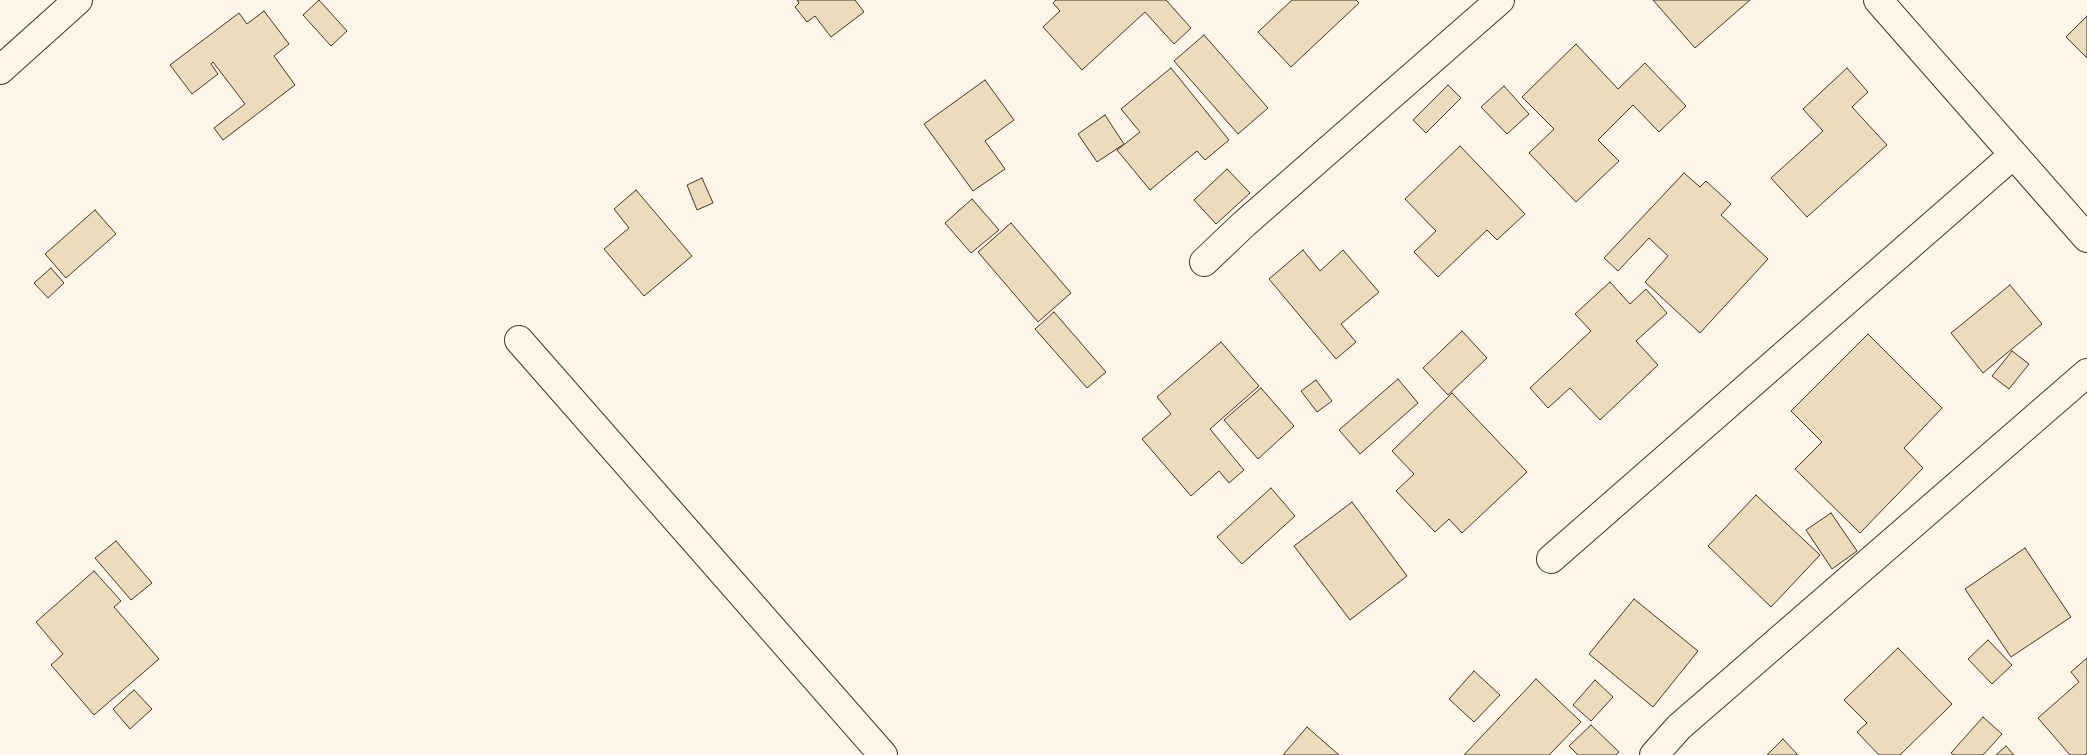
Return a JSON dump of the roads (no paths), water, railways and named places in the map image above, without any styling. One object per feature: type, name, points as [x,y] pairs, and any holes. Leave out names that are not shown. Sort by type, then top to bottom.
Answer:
[{"type":"street","points":[[0,70],[78,0]]},
{"type":"street","points":[[1204,262],[1244,224],[1500,0]]},
{"type":"street","points":[[1878,0],[2087,238]]},
{"type":"street","points":[[1551,558],[2013,155]]},
{"type":"street","points":[[519,340],[884,755]]},
{"type":"street","points":[[1654,755],[1679,727],[2087,372]]}]
